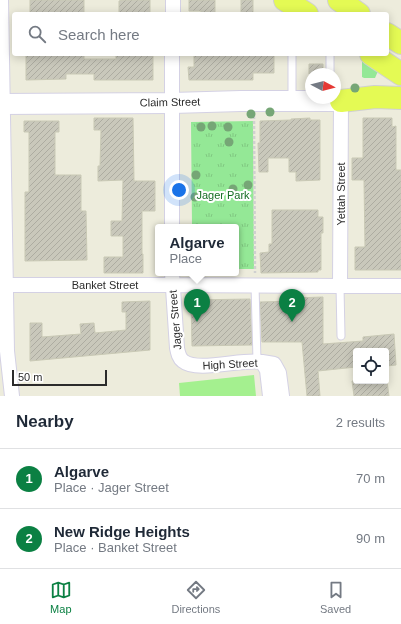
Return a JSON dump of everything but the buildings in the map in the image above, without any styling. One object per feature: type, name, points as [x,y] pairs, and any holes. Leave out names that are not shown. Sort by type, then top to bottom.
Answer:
[{"type":"main road","points":[[285,0],[305,12]]},
{"type":"main road","points":[[339,0],[356,12]]},
{"type":"main road","points":[[389,35],[401,43]]},
{"type":"main road","points":[[374,56],[401,74]]},
{"type":"main road","points":[[341,101],[375,97],[401,98]]},
{"type":"street","points":[[1,0],[3,285],[7,351],[12,396]]},
{"type":"street","points":[[173,0],[173,12]]},
{"type":"street","points":[[172,56],[172,224]]},
{"type":"street","name":"Claim Street","points":[[2,104],[305,101]]},
{"type":"street","name":"Yettah Street","points":[[340,286],[341,104]]},
{"type":"street","name":"Banket Street","points":[[3,285],[172,279],[255,285],[401,286]]},
{"type":"street","name":"Jager Street","points":[[172,279],[178,355],[186,364]]},
{"type":"street","points":[[260,362],[274,364],[279,373],[282,396]]},
{"type":"street","name":"High Street","points":[[186,364],[204,366],[260,362],[267,370],[270,396]]},
{"type":"lane","points":[[292,56],[292,101]]},
{"type":"lane","points":[[330,56],[330,68]]},
{"type":"lane","points":[[255,285],[260,362]]},
{"type":"lane","points":[[340,286],[341,336]]},
{"type":"path","points":[[254,101],[255,285]]},
{"type":"green space","points":[[362,60],[379,69],[375,78],[362,77]]},
{"type":"green space","name":"Jager Park","points":[[253,121],[254,269],[239,269],[239,224],[192,224],[191,122]]},
{"type":"green space","points":[[254,375],[256,396],[180,396],[179,383]]},
{"type":"place","name":"Algarve","points":[[197,322]]},
{"type":"place","name":"New Ridge Heights","points":[[292,322]]}]
